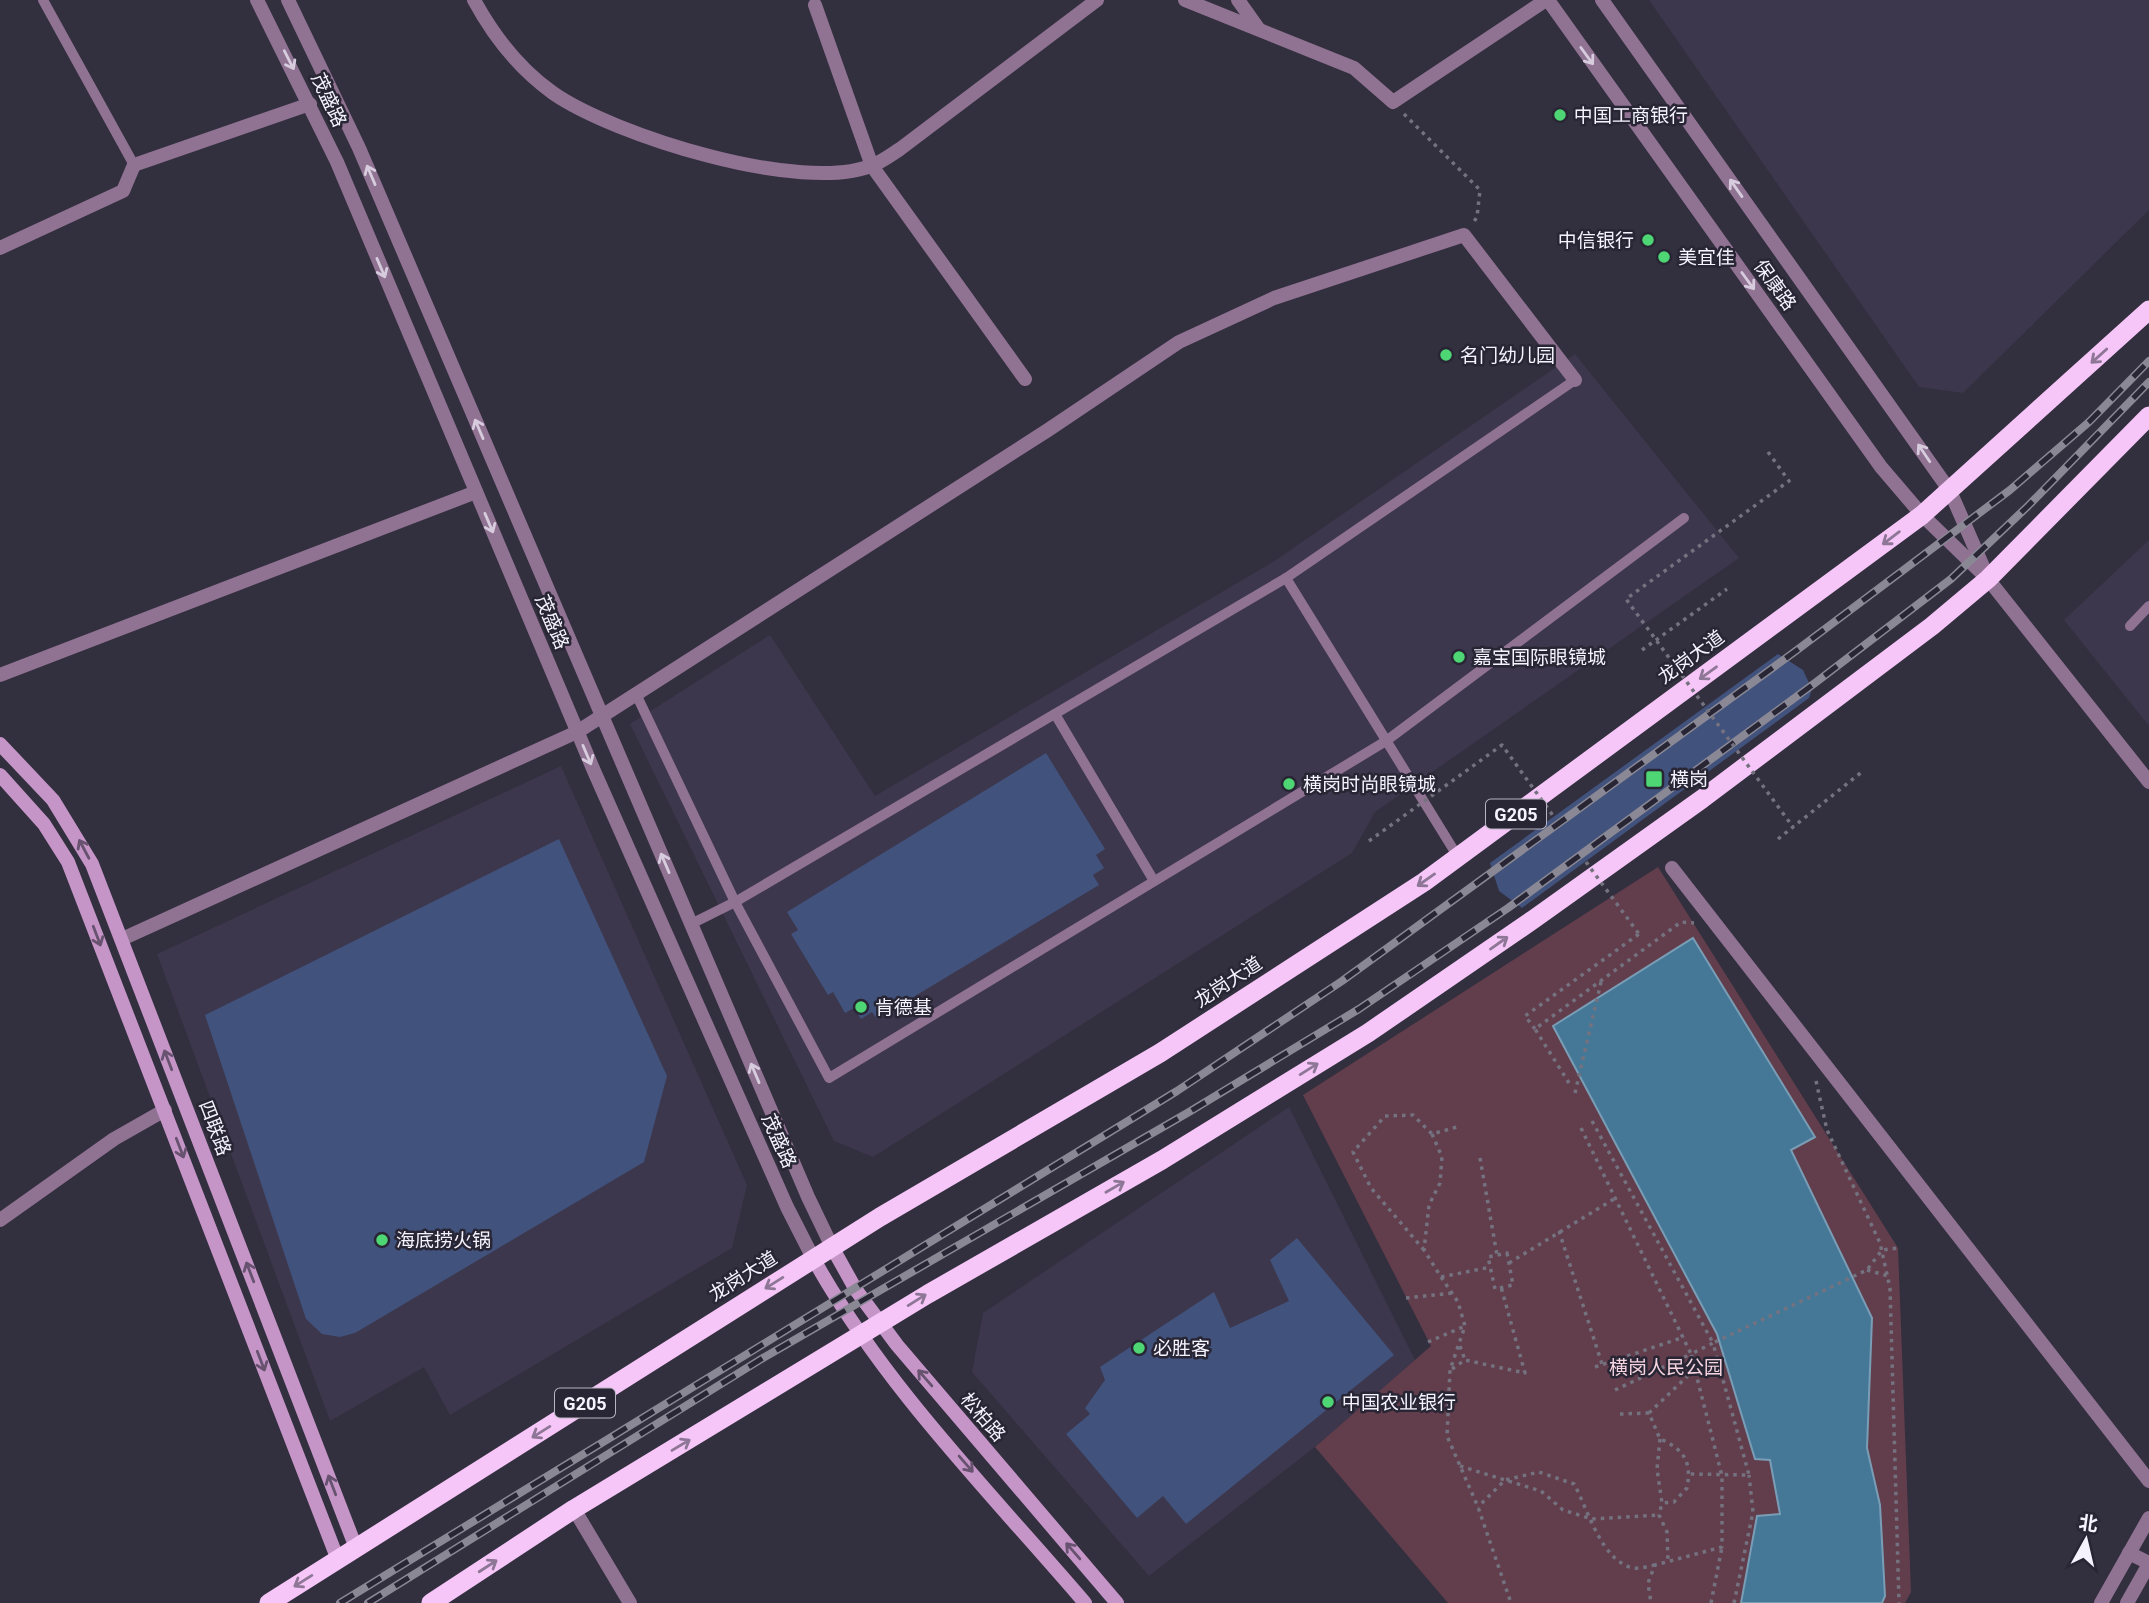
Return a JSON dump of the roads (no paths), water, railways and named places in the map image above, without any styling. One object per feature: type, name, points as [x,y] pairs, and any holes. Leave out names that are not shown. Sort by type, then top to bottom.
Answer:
[{"type":"highway","name":"龙岗大道","points":[[269,1603],[813,1258],[1160,1053],[1458,857],[1922,515],[2149,310]]},
{"type":"highway","points":[[431,1603],[574,1509],[880,1324],[1162,1160],[1368,1033],[1702,799],[1932,626],[1988,579],[2149,416]]},
{"type":"main road","name":"四联路","points":[[0,744],[53,800],[76,833],[92,864],[356,1548]]},
{"type":"main road","points":[[0,775],[44,824],[68,862],[338,1560]]},
{"type":"main road","name":"松柏路","points":[[832,1247],[856,1290],[880,1324],[1117,1603]]},
{"type":"main road","points":[[813,1258],[860,1337],[1085,1603]]},
{"type":"street","name":"茂盛路","points":[[257,0],[310,104],[577,732],[781,1195],[813,1258]]},
{"type":"street","name":"茂盛路","points":[[288,0],[359,148],[832,1247]]},
{"type":"street","points":[[474,0],[489,28],[518,64],[553,93],[605,121],[662,143],[735,163],[839,172],[872,166],[900,149],[1097,0]]},
{"type":"street","points":[[1185,0],[1354,68],[1392,102],[1547,0]]},
{"type":"street","points":[[1238,0],[1259,29]]},
{"type":"street","name":"保康路","points":[[1547,0],[1881,467],[1922,515],[1988,579],[2149,782]]},
{"type":"street","name":"保康路","points":[[1602,0],[1950,492],[1988,579]]},
{"type":"street","points":[[815,5],[872,166],[1025,379]]},
{"type":"street","points":[[0,248],[122,191],[134,165],[310,104]]},
{"type":"street","points":[[122,939],[577,732],[1048,430],[1179,342],[1274,298],[1464,235],[1574,380]]},
{"type":"street","points":[[0,675],[476,492]]},
{"type":"street","points":[[1672,868],[2149,1481]]},
{"type":"street","points":[[0,1220],[114,1139],[165,1110]]},
{"type":"street","points":[[574,1509],[630,1603]]},
{"type":"street","points":[[2101,1603],[2149,1518]]},
{"type":"street","points":[[2127,1603],[2149,1564],[2129,1553]]},
{"type":"lane","points":[[43,0],[134,165]]},
{"type":"lane","points":[[691,924],[735,902],[1286,578],[1574,380]]},
{"type":"lane","points":[[636,694],[735,902],[829,1078],[1386,741],[1684,518]]},
{"type":"lane","points":[[1286,578],[1458,857]]},
{"type":"lane","points":[[2130,626],[2149,606]]},
{"type":"lane","points":[[1055,714],[1154,881]]},
{"type":"water","points":[[1693,938],[1815,1137],[1791,1150],[1872,1318],[1867,1448],[1880,1505],[1885,1596],[1882,1603],[1741,1603],[1757,1516],[1780,1514],[1770,1460],[1755,1459],[1717,1334],[1553,1026]]},
{"type":"railway","points":[[340,1603],[1177,1091],[1342,981],[1793,653],[2010,490],[2089,422],[2149,361]]},
{"type":"railway","points":[[368,1603],[763,1358],[1189,1112],[1359,1009],[1508,908],[1815,683],[1951,579],[2028,506],[2149,382]]},
{"type":"place","name":"中国工商银行","points":[[1560,115]]},
{"type":"place","name":"中信银行","points":[[1648,240]]},
{"type":"place","name":"美宜佳","points":[[1664,257]]},
{"type":"place","name":"名门幼儿园","points":[[1446,355]]},
{"type":"place","name":"嘉宝国际眼镜城","points":[[1459,657]]},
{"type":"place","name":"横岗","points":[[1654,779]]},
{"type":"place","name":"横岗时尚眼镜城","points":[[1289,784]]},
{"type":"place","name":"肯德基","points":[[861,1007]]},
{"type":"place","name":"海底捞火锅","points":[[382,1240]]},
{"type":"place","name":"必胜客","points":[[1139,1348]]},
{"type":"place","name":"中国农业银行","points":[[1328,1402]]},
{"type":"park label","name":"横岗人民公园","points":[[1666,1367]]}]
